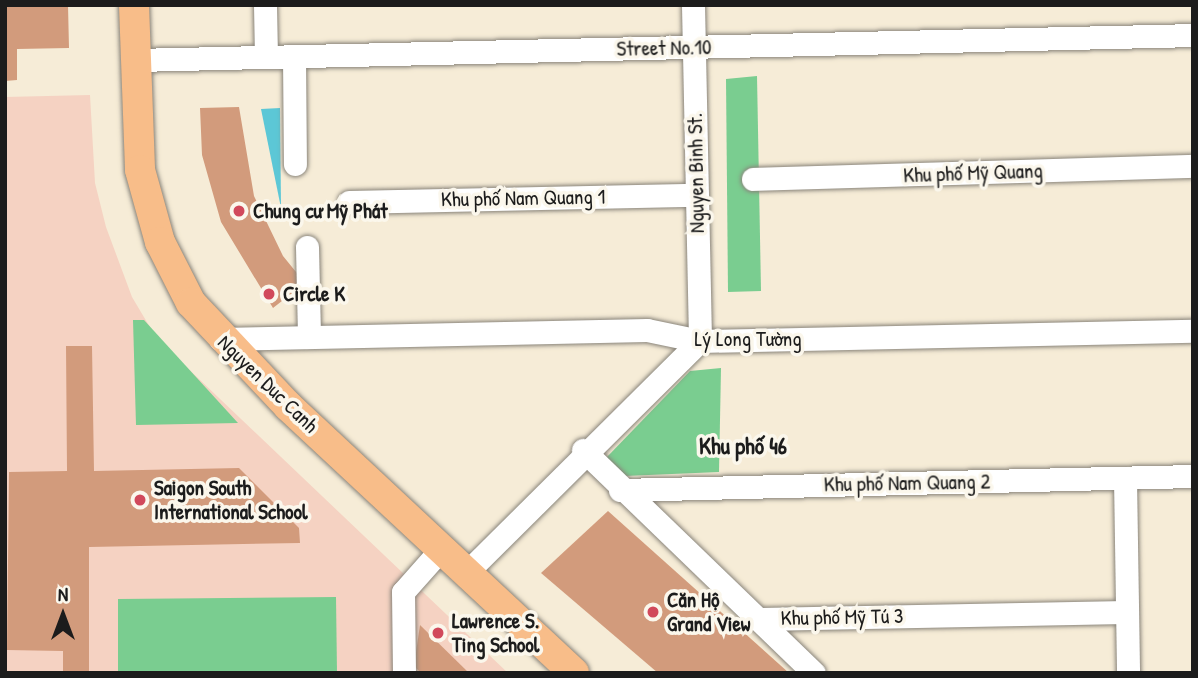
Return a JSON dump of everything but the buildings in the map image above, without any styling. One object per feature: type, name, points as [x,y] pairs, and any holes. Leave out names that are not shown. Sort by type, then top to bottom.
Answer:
[{"type":"main road","name":"Nguyen Duc Canh","points":[[134,5],[135,60],[145,193],[179,282],[220,339],[574,673]]},
{"type":"street","points":[[265,5],[266,57]]},
{"type":"street","name":"Nguyen Binh St.","points":[[693,5],[700,341]]},
{"type":"street","name":"Street No.10","points":[[135,60],[1193,35]]},
{"type":"street","points":[[294,56],[295,164]]},
{"type":"street","name":"Khu phố Mỹ Quang","points":[[753,180],[1193,166]]},
{"type":"street","name":"Khu phố Nam Quang 1","points":[[349,202],[697,195]]},
{"type":"street","points":[[307,247],[309,337]]},
{"type":"street","name":"Lý Long Tường","points":[[220,339],[647,330],[700,341],[1193,331]]},
{"type":"street","points":[[466,573],[583,450],[700,341]]},
{"type":"street","name":"Khu phố Mỹ Tú 3","points":[[583,450],[620,490],[760,619],[1127,612]]},
{"type":"street","name":"Khu phố Nam Quang 2","points":[[620,490],[1193,476]]},
{"type":"street","points":[[1125,478],[1128,673]]},
{"type":"street","points":[[404,673],[403,592],[440,549]]},
{"type":"street","points":[[760,619],[814,673]]},
{"type":"shaded area","points":[[90,95],[95,183],[106,227],[132,297],[157,339],[508,673],[5,673],[5,97]]},
{"type":"green space","points":[[757,76],[761,291],[728,292],[726,79]]},
{"type":"green space","points":[[133,320],[144,320],[238,423],[136,425]]},
{"type":"green space","points":[[721,368],[719,472],[625,476],[606,458],[690,371]]},
{"type":"green space","points":[[336,597],[337,673],[118,673],[118,599]]},
{"type":"water","points":[[280,108],[281,208],[261,109]]},
{"type":"place","name":"Chung cư Mỹ Phát","points":[[239,211]]},
{"type":"place","name":"Circle K","points":[[269,294]]},
{"type":"place","name":"Saigon South International School","points":[[140,500]]},
{"type":"place","name":"Căn Hộ Grand View","points":[[653,612]]},
{"type":"place","name":"Lawrence S. Ting School","points":[[438,633]]},
{"type":"district","name":"Khu phố 46","points":[[743,446]]}]
